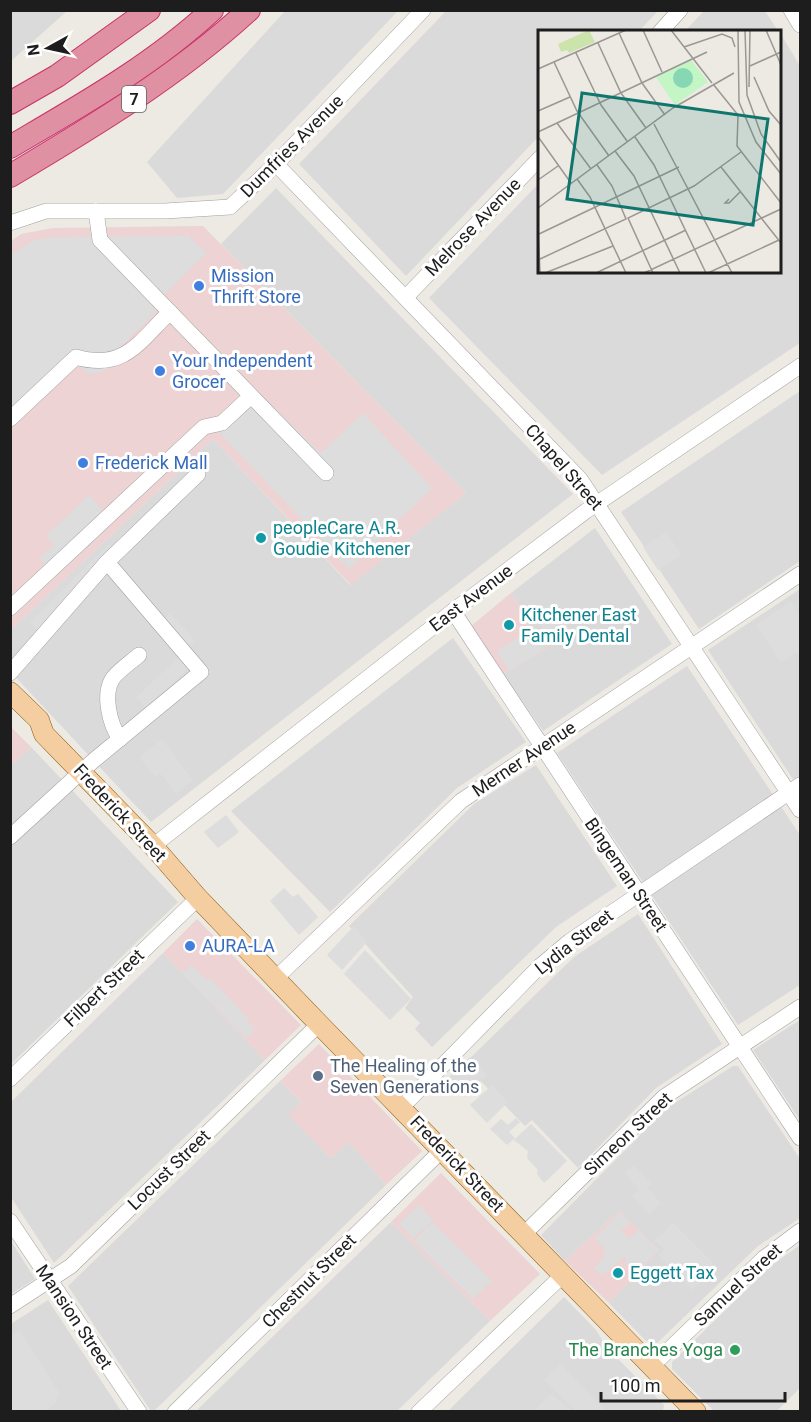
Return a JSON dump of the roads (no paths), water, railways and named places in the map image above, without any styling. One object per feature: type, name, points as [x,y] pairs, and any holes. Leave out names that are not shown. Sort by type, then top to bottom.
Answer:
[{"type":"highway","points":[[10,103],[57,76],[149,10]]},
{"type":"highway","points":[[10,147],[79,107],[174,43],[212,10]]},
{"type":"highway","name":"7","points":[[10,176],[107,119],[181,67],[249,10]]},
{"type":"highway","points":[[10,92],[57,76]]},
{"type":"main road","name":"Frederick Street","points":[[10,692],[39,720],[44,734],[153,846],[198,898],[525,1233],[652,1366],[688,1409]]},
{"type":"main road","name":"Frederick Street","points":[[10,709],[29,729],[44,734]]},
{"type":"street","name":"Dumfries Avenue","points":[[16,220],[46,211],[165,211],[230,207],[276,164],[423,10]]},
{"type":"street","points":[[662,30],[680,10]]},
{"type":"street","points":[[791,10],[801,25]]},
{"type":"street","name":"Melrose Avenue","points":[[406,297],[538,160]]},
{"type":"street","name":"Chapel Street","points":[[276,164],[580,479],[598,502],[692,648],[795,789],[801,810]]},
{"type":"street","points":[[96,211],[99,240],[326,473]]},
{"type":"street","points":[[10,419],[76,357],[96,363],[123,357],[170,312]]},
{"type":"street","name":"East Avenue","points":[[153,846],[453,611],[598,502],[801,366]]},
{"type":"street","points":[[10,608],[204,427],[222,423],[251,396]]},
{"type":"street","points":[[10,673],[107,562],[198,474]]},
{"type":"street","points":[[10,837],[81,772],[201,672],[107,562]]},
{"type":"street","name":"Merner Avenue","points":[[275,979],[461,801],[801,574]]},
{"type":"street","name":"Bingeman Street","points":[[453,611],[801,1138]]},
{"type":"street","points":[[120,739],[112,727],[109,696],[112,679],[139,655]]},
{"type":"street","name":"Lydia Street","points":[[402,1107],[539,967],[570,941],[639,892],[795,789]]},
{"type":"street","name":"Filbert Street","points":[[10,1079],[198,898]]},
{"type":"street","name":"Simeon Street","points":[[525,1233],[664,1097],[801,1006]]},
{"type":"street","name":"Locust Street","points":[[10,1306],[71,1266],[319,1024]]},
{"type":"street","name":"Chestnut Street","points":[[175,1412],[443,1149]]},
{"type":"street","name":"Mansion Street","points":[[10,1221],[139,1412]]},
{"type":"street","name":"Samuel Street","points":[[652,1366],[764,1258],[801,1231]]},
{"type":"street","points":[[419,1412],[564,1274]]},
{"type":"place","name":"Mission Thrift Store","points":[[199,286]]},
{"type":"place","name":"Your Independent Grocer","points":[[160,371]]},
{"type":"place","name":"Frederick Mall","points":[[83,463]]},
{"type":"place","name":"peopleCare A.R. Goudie Kitchener","points":[[261,538]]},
{"type":"place","name":"Kitchener East Family Dental","points":[[509,625]]},
{"type":"place","name":"AURA-LA","points":[[190,946]]},
{"type":"place","name":"The Healing of the Seven Generations","points":[[318,1076]]},
{"type":"place","name":"Eggett Tax","points":[[618,1273]]},
{"type":"place","name":"The Branches Yoga","points":[[735,1350]]}]
